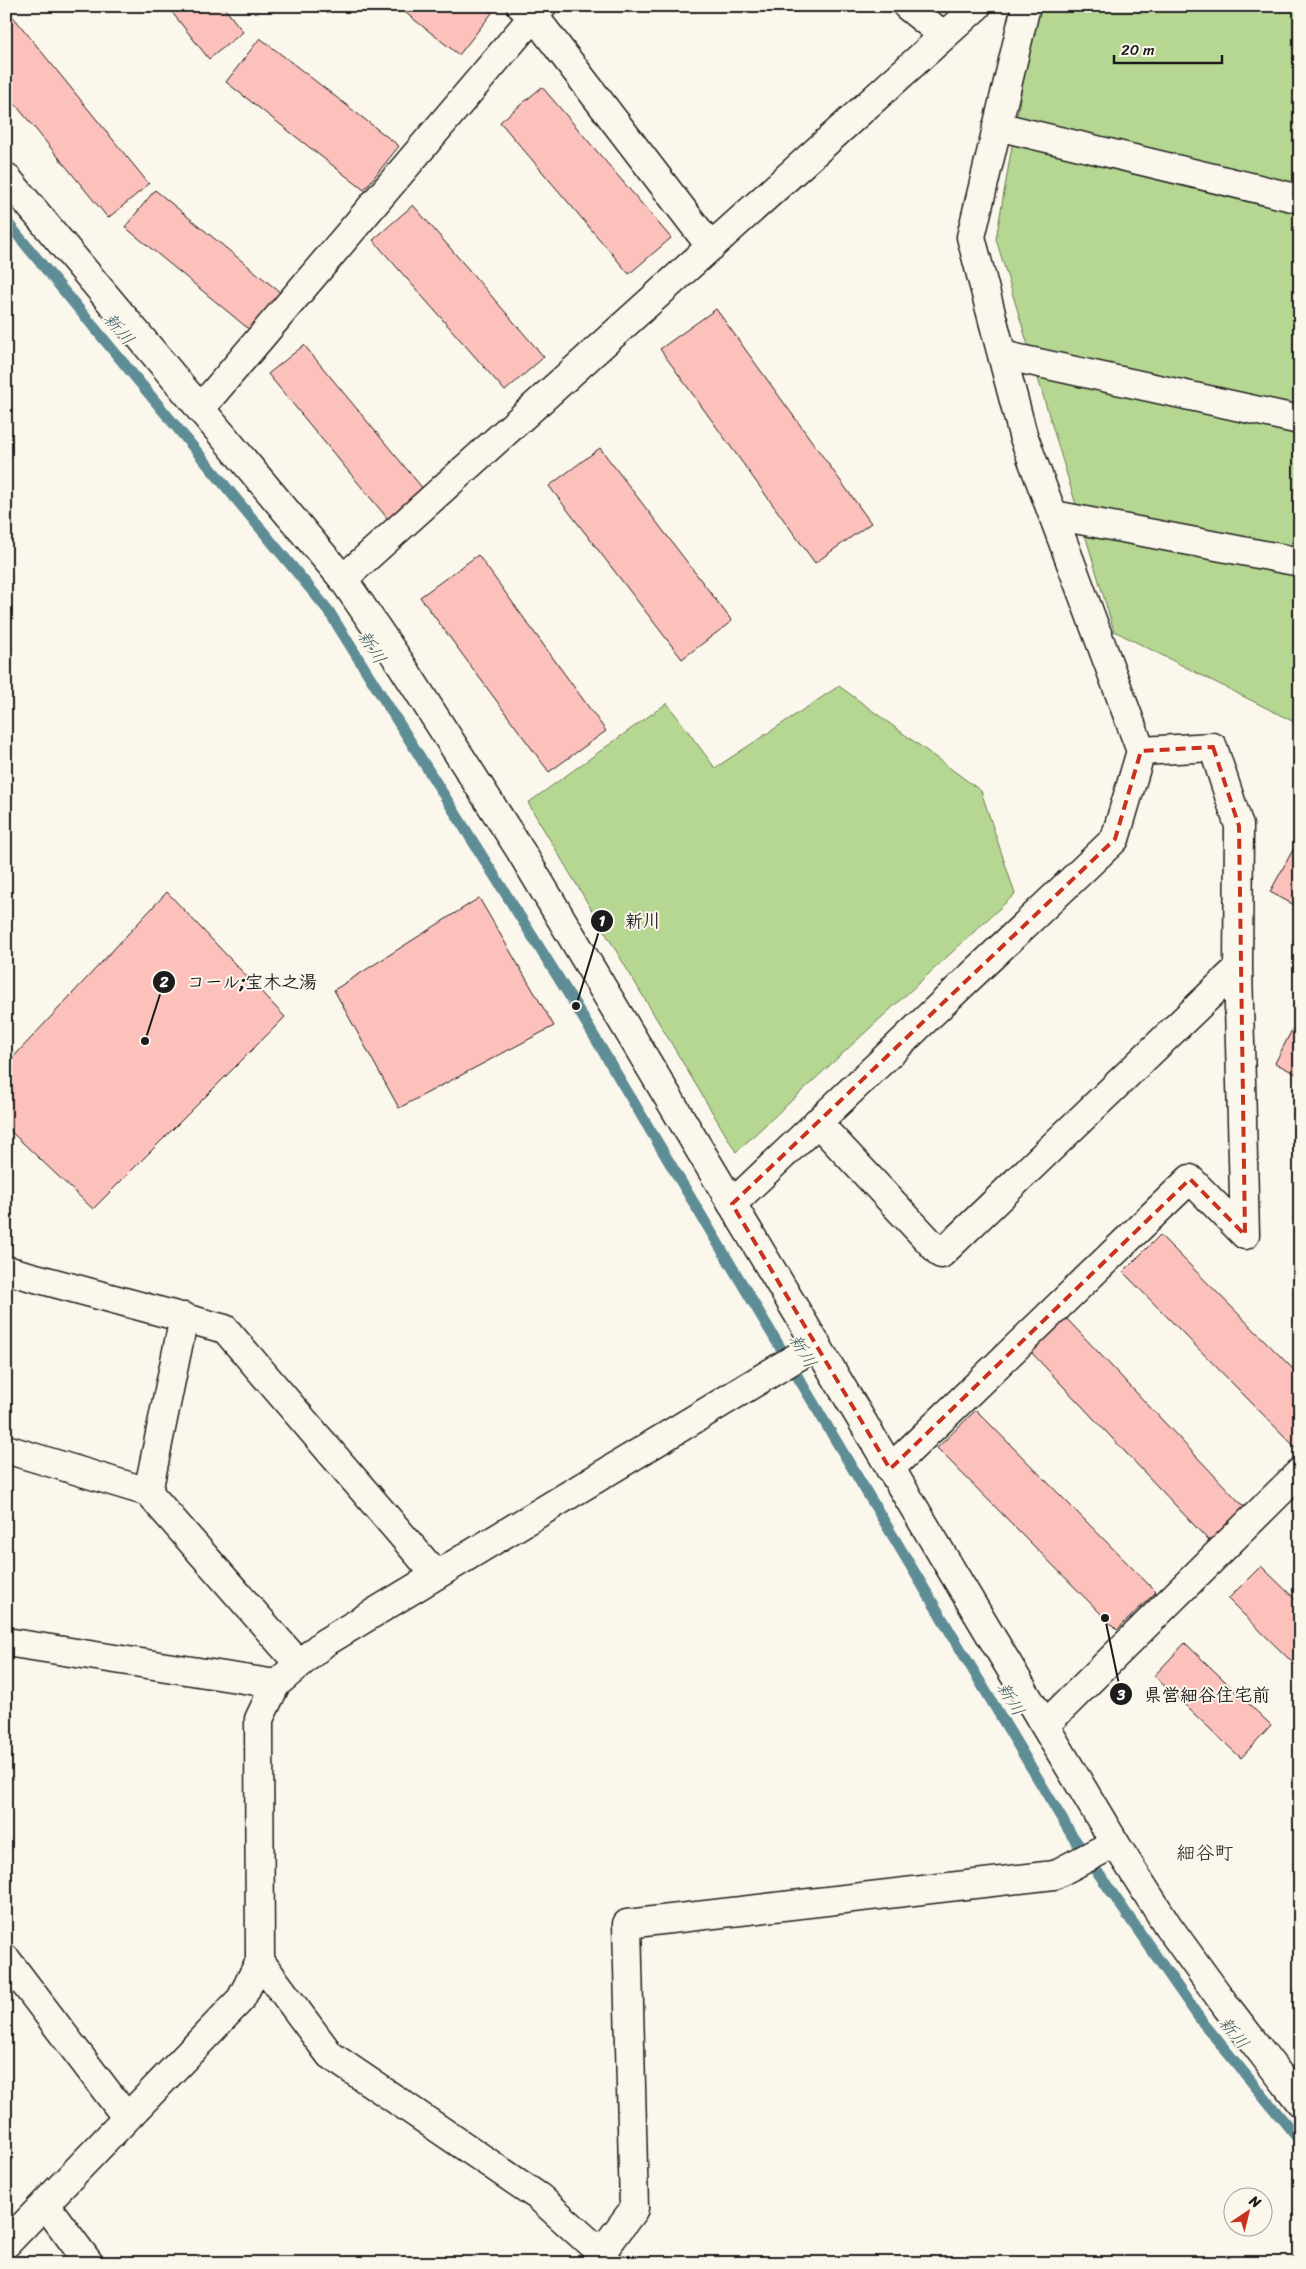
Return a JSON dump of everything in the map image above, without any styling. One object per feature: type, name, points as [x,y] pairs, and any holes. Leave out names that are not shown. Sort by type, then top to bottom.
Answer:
[{"type":"street","points":[[907,6],[944,36]]},
{"type":"street","points":[[343,580],[977,6]]},
{"type":"street","points":[[732,1204],[1115,839],[1141,751],[1023,435],[971,237],[1026,6]]},
{"type":"street","points":[[200,409],[533,10],[710,247]]},
{"type":"street","points":[[997,126],[1300,199]]},
{"type":"street","points":[[6,177],[343,580],[401,664],[520,850],[1115,1843],[1168,1926],[1266,2060],[1300,2102]]},
{"type":"street","points":[[1002,355],[1300,420]]},
{"type":"street","points":[[1054,515],[1300,562]]},
{"type":"street","points":[[890,1468],[1190,1179],[1245,1235],[1238,968],[1239,826],[1213,747],[1141,751]]},
{"type":"street","points":[[817,1122],[941,1254],[1238,968]]},
{"type":"street","points":[[6,1270],[225,1329],[436,1575]]},
{"type":"street","points":[[148,1492],[184,1317]]},
{"type":"street","points":[[6,2244],[241,1999],[260,1961],[259,1719],[276,1684],[324,1643],[817,1345]]},
{"type":"street","points":[[6,1449],[148,1492],[299,1664]]},
{"type":"street","points":[[1044,1725],[1300,1472]]},
{"type":"street","points":[[6,1642],[276,1684]]},
{"type":"street","points":[[260,1961],[330,2055],[539,2197],[605,2258],[634,2209],[627,1924],[1054,1875],[1115,1843]]},
{"type":"street","points":[[6,1959],[127,2118]]},
{"type":"street","points":[[45,2204],[89,2263]]},
{"type":"highlighted area","points":[[1213,747],[1239,826],[1245,1235],[1190,1179],[890,1469],[732,1204],[1115,839],[1141,751]]},
{"type":"green space","points":[[1036,6],[1300,6],[1300,725],[1114,631],[996,239]]},
{"type":"green space","points":[[839,686],[981,791],[1015,894],[736,1152],[528,803],[667,703],[715,768]]},
{"type":"building","points":[[167,6],[223,6],[243,32],[209,59]]},
{"type":"building","points":[[397,6],[484,6],[492,13],[459,55]]},
{"type":"building","points":[[6,8],[149,184],[108,218],[6,93]]},
{"type":"building","points":[[260,38],[399,146],[364,190],[226,82]]},
{"type":"building","points":[[542,87],[671,238],[629,274],[500,122]]},
{"type":"building","points":[[155,190],[281,293],[250,330],[125,227]]},
{"type":"building","points":[[413,205],[544,357],[505,391],[373,240]]},
{"type":"building","points":[[716,309],[871,523],[815,563],[660,349]]},
{"type":"building","points":[[304,345],[424,490],[388,519],[268,374]]},
{"type":"building","points":[[600,448],[732,621],[682,659],[549,486]]},
{"type":"building","points":[[478,555],[606,731],[549,772],[420,597]]},
{"type":"building","points":[[1295,846],[1300,848],[1300,908],[1270,892]]},
{"type":"building","points":[[167,892],[285,1017],[93,1209],[6,1127],[6,1065]]},
{"type":"building","points":[[479,898],[554,1026],[399,1108],[334,990]]},
{"type":"building","points":[[1300,1016],[1300,1076],[1275,1063]]},
{"type":"building","points":[[1160,1235],[1300,1376],[1298,1450],[1123,1272]]},
{"type":"building","points":[[1066,1318],[1246,1509],[1210,1542],[1030,1351]]},
{"type":"building","points":[[976,1410],[1156,1592],[1117,1630],[937,1448]]},
{"type":"building","points":[[1261,1566],[1300,1604],[1300,1670],[1228,1599]]},
{"type":"building","points":[[1185,1643],[1271,1725],[1241,1758],[1154,1676]]},
{"type":"waterway","name":"新川","points":[[6,221],[328,610],[576,1006],[1071,1834],[1200,2019],[1300,2141]]},
{"type":"place","name":"新川","points":[[576,1006]]},
{"type":"place","name":"コール;宝木之湯","points":[[145,1041]]},
{"type":"place","name":"県営細谷住宅前","points":[[1105,1618]]},
{"type":"district","name":"細谷町","points":[[1205,1852]]}]
